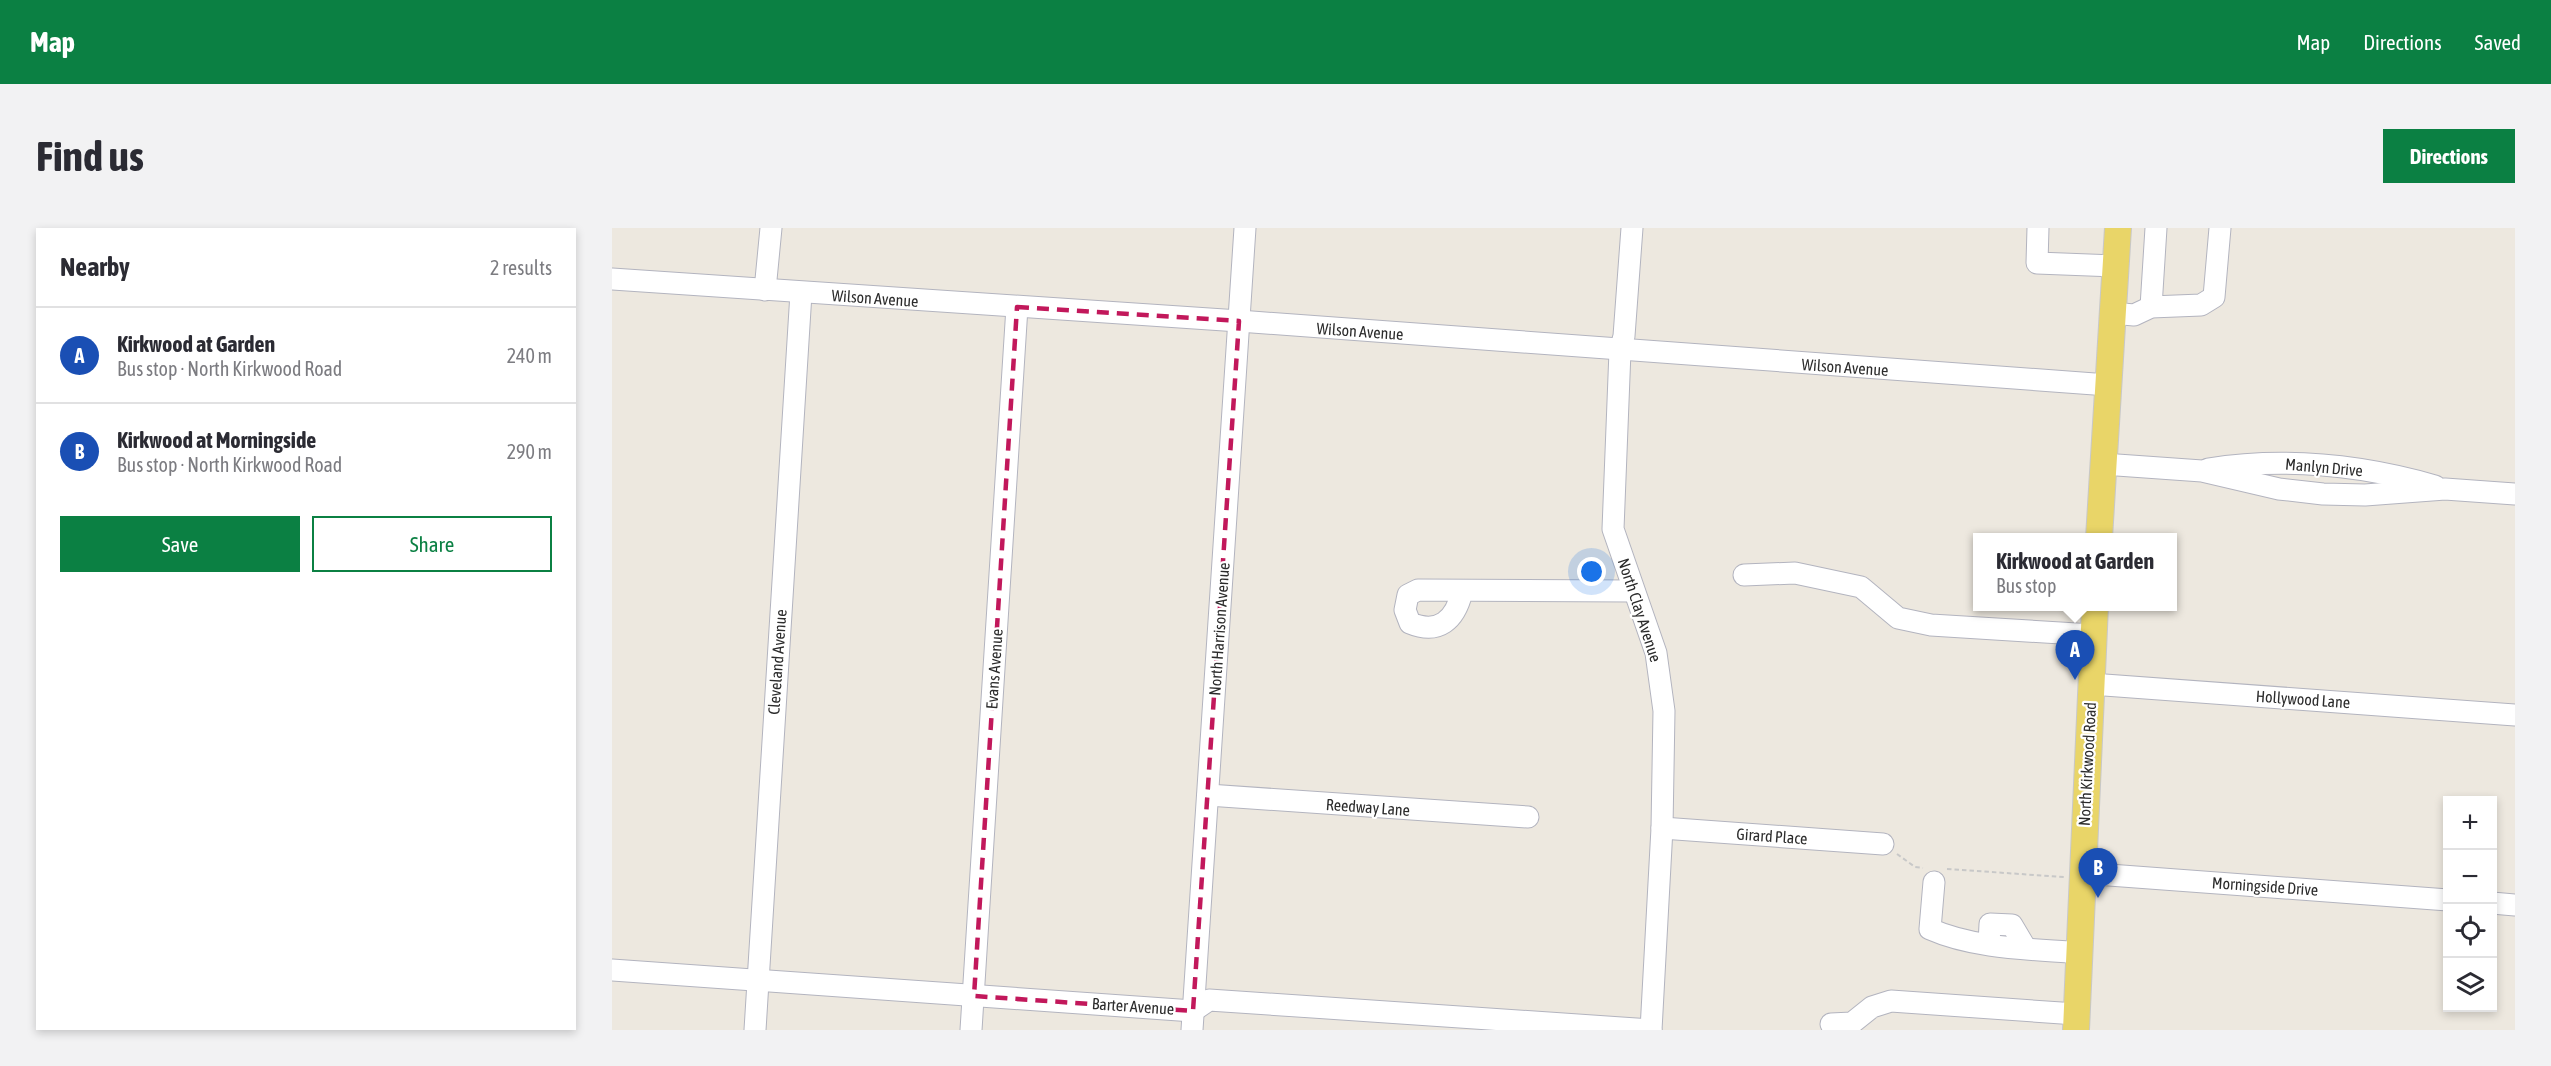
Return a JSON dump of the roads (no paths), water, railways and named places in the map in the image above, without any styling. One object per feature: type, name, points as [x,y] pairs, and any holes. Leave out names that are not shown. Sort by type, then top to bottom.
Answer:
[{"type":"main road","points":[[2099,533],[2118,228]]},
{"type":"main road","name":"North Kirkwood Road","points":[[2076,1022],[2094,611]]},
{"type":"street","points":[[765,290],[771,228]]},
{"type":"street","name":"North Harrison Avenue","points":[[1193,1020],[1245,228]]},
{"type":"street","name":"North Clay Avenue","points":[[1632,228],[1624,336],[1620,351],[1613,529],[1656,653],[1662,682],[1664,760],[1662,828],[1651,1030]]},
{"type":"street","points":[[2038,228],[2037,263],[2115,266]]},
{"type":"street","points":[[2151,307],[2156,228]]},
{"type":"street","points":[[2112,313],[2134,315],[2151,307],[2201,305],[2214,297],[2220,228]]},
{"type":"street","name":"Wilson Avenue","points":[[612,279],[1017,308],[1239,321],[2108,386]]},
{"type":"street","name":"Cleveland Avenue","points":[[755,1030],[801,293]]},
{"type":"street","name":"Evans Avenue","points":[[971,1030],[1017,308]]},
{"type":"street","name":"Manlyn Drive","points":[[2202,471],[2264,463],[2323,465],[2379,472],[2445,489]]},
{"type":"street","name":"Manlyn Drive","points":[[2103,464],[2202,471],[2279,489],[2323,494],[2374,495],[2445,489],[2515,494]]},
{"type":"street","points":[[1744,575],[1796,573],[1860,587],[1898,618],[1931,625],[2093,635]]},
{"type":"street","points":[[1462,592],[1634,591]]},
{"type":"street","name":"Hollywood Lane","points":[[2091,684],[2515,715]]},
{"type":"street","name":"Reedway Lane","points":[[1208,795],[1528,817]]},
{"type":"street","name":"Girard Place","points":[[1662,828],[1883,844]]},
{"type":"street","points":[[1933,873],[1930,929],[1950,938],[2080,953]]},
{"type":"street","name":"Morningside Drive","points":[[2082,876],[2443,900]]},
{"type":"street","points":[[2497,903],[2515,905]]},
{"type":"street","name":"Barter Avenue","points":[[612,970],[974,996],[1193,1020],[1209,1000],[1651,1030]]},
{"type":"street","points":[[1831,1024],[1852,1023],[1872,1007],[1891,1001],[2076,1022]]},
{"type":"place","name":"Kirkwood at Garden","points":[[2075,680]]},
{"type":"place","name":"Kirkwood at Morningside","points":[[2098,898]]}]
